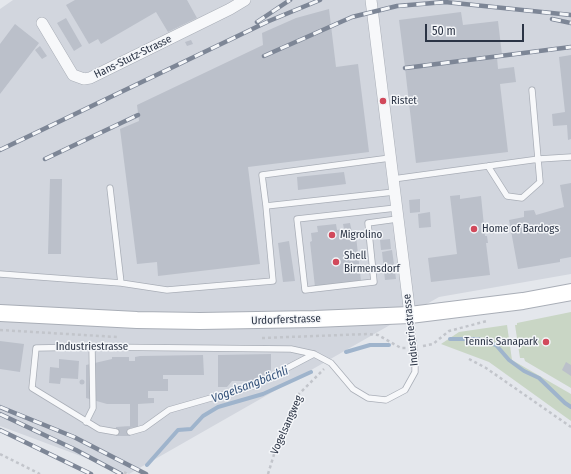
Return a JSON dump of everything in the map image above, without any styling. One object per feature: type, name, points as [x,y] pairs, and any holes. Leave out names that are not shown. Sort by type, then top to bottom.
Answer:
[{"type":"main road","name":"Urdorferstrasse","points":[[0,313],[61,317],[200,321],[410,315],[523,301],[571,292]]},
{"type":"street","name":"Hans-Stutz-Strasse","points":[[42,23],[74,75],[84,79],[90,78],[245,0]]},
{"type":"street","name":"Industriestrasse","points":[[371,0],[410,315]]},
{"type":"lane","points":[[488,166],[507,196],[522,198],[540,182],[532,90]]},
{"type":"lane","points":[[392,179],[539,159],[571,157]]},
{"type":"lane","points":[[0,274],[121,283],[167,290],[273,281],[262,175],[390,158]]},
{"type":"lane","points":[[110,188],[121,283]]},
{"type":"lane","points":[[266,206],[394,192]]},
{"type":"lane","points":[[396,208],[298,219],[305,290],[374,282],[368,224],[397,219]]},
{"type":"lane","name":"Industriestrasse","points":[[86,422],[32,388],[36,348],[92,347],[291,349],[314,354],[330,364],[353,389],[368,398],[386,400],[405,390],[415,372],[415,357],[410,315]]},
{"type":"lane","points":[[92,347],[93,408],[86,422],[99,430],[116,432]]},
{"type":"lane","points":[[130,432],[144,428],[169,410],[253,386],[314,354]]},
{"type":"path","points":[[426,346],[433,344],[449,331],[464,326],[494,320]]},
{"type":"path","points":[[469,359],[486,368],[571,427]]},
{"type":"path","name":"Vogelsangweg","points":[[268,474],[276,448],[299,394],[330,364]]},
{"type":"path","points":[[0,454],[40,474]]},
{"type":"shaded area","points":[[13,0],[571,0],[571,274],[439,297],[129,474],[0,426],[0,9]]},
{"type":"green space","name":"Tennis Sanapark","points":[[571,312],[571,388],[525,361],[524,358],[520,358],[515,325],[517,325],[517,323]]},
{"type":"green space","points":[[507,325],[512,360],[571,394],[571,421],[489,362],[441,344],[459,332]]},
{"type":"building","points":[[75,0],[187,0],[197,18],[168,32],[156,12],[101,44],[98,39],[89,44],[66,5]]},
{"type":"building","points":[[329,9],[336,67],[358,64],[369,152],[248,167],[260,264],[158,276],[157,262],[137,264],[120,129],[139,121],[137,105],[263,45],[262,33],[296,18]]},
{"type":"building","points":[[461,12],[463,25],[498,21],[502,55],[405,67],[399,20]]},
{"type":"building","points":[[66,18],[82,46],[74,51],[57,23]]},
{"type":"building","points":[[15,24],[39,43],[0,94],[0,44]]},
{"type":"building","points":[[191,40],[193,44],[187,46],[185,42]]},
{"type":"building","points":[[40,46],[47,56],[42,59],[35,50]]},
{"type":"building","points":[[571,55],[571,139],[568,140],[567,125],[553,126],[552,114],[565,112],[559,57]]},
{"type":"building","points":[[497,57],[498,69],[514,67],[516,82],[500,84],[508,152],[416,163],[405,68]]},
{"type":"building","points":[[344,172],[346,184],[298,190],[297,177]]},
{"type":"building","points":[[50,179],[62,179],[61,254],[48,254]]},
{"type":"building","points":[[571,183],[571,257],[560,259],[560,262],[518,269],[509,220],[524,217],[524,211],[534,210],[536,215],[564,207],[560,185]]},
{"type":"building","points":[[460,195],[460,199],[481,196],[485,236],[487,236],[488,243],[486,243],[490,275],[431,282],[428,258],[457,254],[450,196]]},
{"type":"building","points":[[420,199],[420,212],[410,213],[409,200]]},
{"type":"building","points":[[430,212],[431,227],[419,228],[418,214]]},
{"type":"building","name":"Shell Birmensdorf","points":[[350,223],[353,237],[356,236],[361,281],[315,287],[310,242],[312,241],[311,233],[318,232],[317,226],[336,224],[337,230],[344,229],[343,224]]},
{"type":"building","points":[[390,239],[391,249],[381,250],[380,240]]},
{"type":"building","points":[[289,241],[295,281],[283,282],[278,243]]},
{"type":"building","points":[[392,250],[396,279],[385,280],[382,252]]},
{"type":"building","points":[[0,341],[24,344],[20,372],[0,369]]},
{"type":"building","points":[[271,354],[271,370],[260,381],[232,381],[227,387],[218,387],[218,355]]},
{"type":"building","points":[[203,355],[204,375],[163,375],[163,379],[168,379],[168,391],[148,391],[148,398],[154,398],[154,403],[138,404],[138,427],[130,428],[130,404],[107,404],[86,398],[86,365],[112,359],[112,357],[129,357],[129,361],[135,361],[135,357],[140,356]]},
{"type":"building","points":[[59,359],[79,361],[78,379],[61,378],[60,384],[49,383],[50,367],[59,368]]},
{"type":"building","points":[[566,362],[571,365],[571,376],[562,370]]},
{"type":"building","points":[[82,379],[85,382],[82,385],[79,382]]},
{"type":"building","points":[[130,426],[130,436],[116,436],[116,427]]},
{"type":"waterway","name":"Vogelsangbächli","points":[[450,339],[478,339],[496,345],[509,360],[524,371],[539,378],[571,407]]},
{"type":"waterway","name":"Vogelsangbächli","points":[[346,352],[370,345],[389,345]]},
{"type":"waterway","name":"Vogelsangbächli","points":[[147,465],[178,430],[191,429],[203,416],[218,407],[263,394],[311,372]]},
{"type":"railway","points":[[257,22],[290,0]]},
{"type":"railway","points":[[0,150],[269,21],[320,0]]},
{"type":"railway","points":[[264,56],[352,17],[397,6],[445,2],[571,15]]},
{"type":"railway","points":[[552,19],[571,23]]},
{"type":"railway","points":[[405,68],[571,47]]},
{"type":"railway","points":[[45,159],[138,115]]},
{"type":"railway","points":[[0,407],[74,437],[146,474]]},
{"type":"railway","points":[[0,414],[76,450],[121,474]]},
{"type":"railway","points":[[0,430],[91,474]]},
{"type":"place","name":"Ristet","points":[[383,101]]},
{"type":"place","name":"Home of Bardogs","points":[[474,229]]},
{"type":"place","name":"Migrolino","points":[[332,235]]},
{"type":"place","name":"Shell Birmensdorf","points":[[336,262]]},
{"type":"place","name":"Tennis Sanapark","points":[[546,342]]}]
